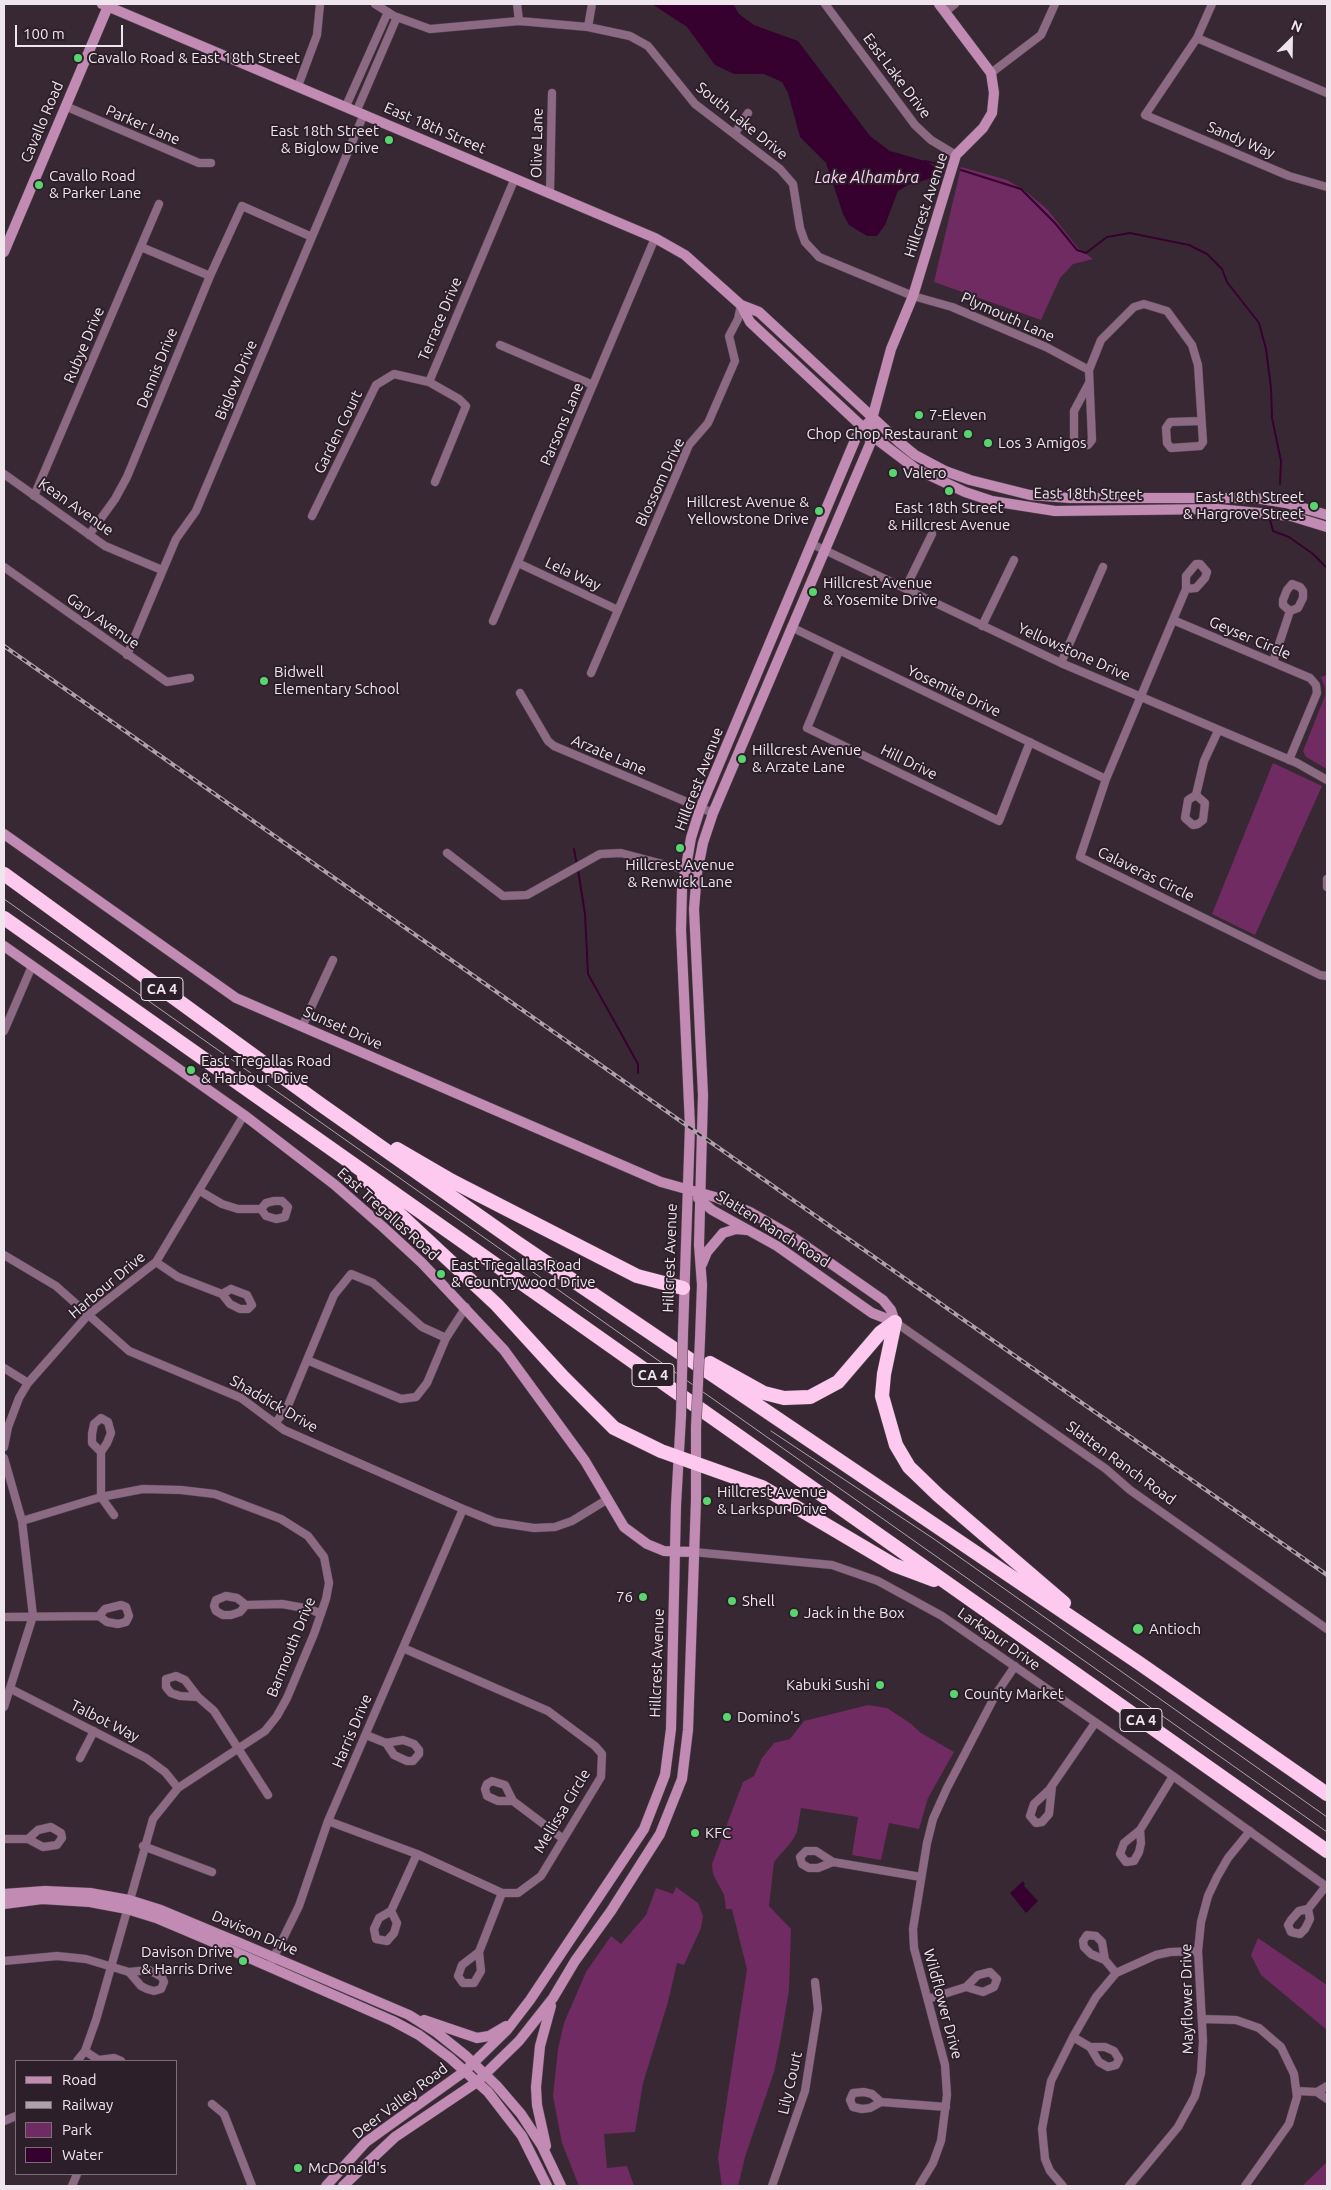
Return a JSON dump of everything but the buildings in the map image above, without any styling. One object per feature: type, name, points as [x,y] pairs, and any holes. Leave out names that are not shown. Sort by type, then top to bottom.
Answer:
[{"type":"highway","name":"CA 4","points":[[4,874],[320,1104],[614,1308],[1104,1638],[1327,1794]]},
{"type":"highway","name":"CA 4","points":[[4,918],[1327,1850]]},
{"type":"highway","points":[[320,1104],[452,1181],[526,1220],[637,1276],[683,1288]]},
{"type":"highway","points":[[350,1161],[380,1195],[498,1305],[563,1377],[614,1428],[697,1465],[762,1487],[894,1565],[955,1589]]},
{"type":"highway","points":[[614,1308],[752,1387],[773,1395],[793,1399],[810,1397],[830,1388],[880,1333],[896,1322]]},
{"type":"highway","points":[[896,1322],[884,1374],[882,1396],[896,1445],[909,1467],[1104,1638]]},
{"type":"main road","name":"East 18th Street","points":[[106,5],[655,238],[685,255],[741,305],[758,312],[872,419],[915,454],[945,471],[970,480],[1030,495],[1070,498],[1255,498],[1286,502],[1327,515]]},
{"type":"main road","name":"Cavallo Road","points":[[4,252],[106,5]]},
{"type":"main road","points":[[942,8],[991,74]]},
{"type":"main road","name":"Hillcrest Avenue","points":[[486,2074],[519,2041],[554,1998],[575,1961],[652,1848],[669,1816],[682,1779],[688,1730],[700,1338],[701,1268],[699,1245],[703,1095],[694,927],[697,873],[712,813],[870,444],[867,431],[891,349],[913,296],[956,155],[983,128],[992,113],[994,93],[991,74]]},
{"type":"main road","name":"East 18th Street","points":[[741,305],[750,322],[867,431],[896,456],[936,480],[992,501],[1055,511],[1217,509],[1291,516],[1327,527]]},
{"type":"main road","name":"Hillcrest Avenue","points":[[475,2063],[515,2020],[635,1844],[652,1810],[665,1775],[670,1729],[678,1457],[681,1416],[683,1288],[688,1189],[689,1092],[681,930],[682,888],[691,838],[700,809],[858,433],[867,431]]},
{"type":"main road","name":"Sunset Drive","points":[[4,834],[236,998],[661,1182],[688,1189],[701,1197]]},
{"type":"main road","name":"East Tregallas Road","points":[[4,946],[244,1116],[335,1186],[422,1263],[504,1350],[585,1461],[624,1527],[634,1536],[664,1550],[693,1552]]},
{"type":"main road","name":"Slatten Ranch Road","points":[[701,1197],[712,1210],[790,1255],[872,1313],[896,1322]]},
{"type":"main road","name":"Slatten Ranch Road","points":[[701,1197],[731,1203],[790,1235],[883,1300],[891,1310],[896,1322]]},
{"type":"main road","points":[[701,1268],[707,1252],[723,1233],[736,1229],[751,1231]]},
{"type":"main road","name":"Davison Drive","points":[[4,1894],[45,1890],[90,1894],[161,1910],[272,1961],[393,2021],[419,2035],[465,2071]]},
{"type":"main road","name":"Davison Drive","points":[[4,1904],[42,1899],[128,1904]]},
{"type":"main road","name":"Davison Drive","points":[[272,1961],[409,2015],[436,2032],[475,2063]]},
{"type":"main road","points":[[549,2158],[538,2112],[536,2087],[540,2046],[554,1998]]},
{"type":"main road","points":[[409,2015],[477,2038],[496,2033],[515,2020]]},
{"type":"main road","points":[[475,2063],[521,2114],[549,2158],[561,2186]]},
{"type":"main road","name":"Deer Valley Road","points":[[326,2186],[366,2142],[475,2063]]},
{"type":"main road","points":[[465,2071],[498,2104],[522,2136],[547,2186]]},
{"type":"main road","name":"Deer Valley Road","points":[[343,2186],[395,2137],[486,2074]]},
{"type":"street","points":[[298,86],[318,35],[320,4]]},
{"type":"street","name":"South Lake Drive","points":[[375,4],[393,15],[430,29],[519,21],[588,27],[630,36],[648,46],[695,104],[780,169],[793,184],[800,228],[805,242],[819,257],[913,296]]},
{"type":"street","points":[[517,4],[519,21]]},
{"type":"street","points":[[588,27],[592,4]]},
{"type":"street","name":"East Lake Drive","points":[[826,4],[915,125],[931,140],[956,155]]},
{"type":"street","points":[[942,8],[955,4]]},
{"type":"street","points":[[991,74],[1041,35],[1055,4]]},
{"type":"street","points":[[1212,4],[1198,38],[1327,93]]},
{"type":"street","points":[[346,106],[393,15]]},
{"type":"street","name":"Biglow Drive","points":[[127,654],[176,539],[196,511],[312,237],[360,112],[393,15]]},
{"type":"street","name":"Sandy Way","points":[[1198,38],[1145,115],[1289,176],[1327,187]]},
{"type":"street","name":"Olive Lane","points":[[550,193],[552,93]]},
{"type":"street","name":"Parker Lane","points":[[65,106],[199,163],[211,163]]},
{"type":"street","points":[[735,133],[748,113]]},
{"type":"street","name":"Terrace Drive","points":[[435,482],[466,406],[459,399],[429,382],[515,178]]},
{"type":"street","name":"Rubye Drive","points":[[34,496],[159,204]]},
{"type":"street","name":"Dennis Drive","points":[[89,535],[115,499],[127,477],[210,276],[242,206],[312,237]]},
{"type":"street","name":"Parsons Lane","points":[[493,621],[655,238]]},
{"type":"street","points":[[141,247],[210,276]]},
{"type":"street","name":"Plymouth Lane","points":[[913,296],[952,307],[1046,347],[1089,370]]},
{"type":"street","points":[[1089,383],[1074,411],[1074,441],[1079,445],[1088,445],[1092,440],[1089,370],[1101,340],[1134,307],[1144,304],[1167,311],[1192,345],[1198,365],[1203,442],[1200,446],[1171,448],[1167,443],[1166,428],[1170,422],[1201,421]]},
{"type":"street","name":"Blossom Drive","points":[[591,673],[689,445],[708,423],[735,361],[729,336],[738,319],[741,305]]},
{"type":"street","points":[[500,345],[593,385]]},
{"type":"street","name":"Garden Court","points":[[312,516],[376,385],[394,374],[429,382]]},
{"type":"street","name":"Kean Avenue","points":[[4,474],[105,546],[162,570]]},
{"type":"street","points":[[906,588],[932,534]]},
{"type":"street","name":"Yellowstone Drive","points":[[812,544],[1061,663],[1290,760],[1327,780]]},
{"type":"street","points":[[982,626],[1014,560]]},
{"type":"street","name":"Lela Way","points":[[518,563],[618,610]]},
{"type":"street","name":"Gary Avenue","points":[[4,567],[167,682],[190,678]]},
{"type":"street","points":[[1061,663],[1103,567]]},
{"type":"street","points":[[1141,697],[1186,589]]},
{"type":"street","points":[[1273,662],[1290,612]]},
{"type":"street","name":"Geyser Circle","points":[[1173,620],[1310,678],[1316,685],[1318,693],[1290,760]]},
{"type":"street","name":"Yosemite Drive","points":[[791,627],[1106,779]]},
{"type":"street","name":"Hill Drive","points":[[839,651],[807,728],[999,821],[1030,742]]},
{"type":"street","name":"Arzate Lane","points":[[520,693],[548,741],[554,746],[712,813]]},
{"type":"street","name":"Calaveras Circle","points":[[1141,697],[1106,779],[1080,857],[1320,975],[1327,976]]},
{"type":"street","points":[[1196,795],[1204,761],[1218,731]]},
{"type":"street","points":[[447,853],[503,896],[527,895],[600,854],[621,854],[697,873]]},
{"type":"street","points":[[1327,879],[1327,887]]},
{"type":"street","points":[[302,1027],[332,960]]},
{"type":"street","points":[[4,1031],[32,966]]},
{"type":"street","name":"Harbour Drive","points":[[4,1446],[8,1427],[19,1398],[28,1383],[88,1315],[156,1262],[244,1116]]},
{"type":"street","points":[[200,1191],[222,1204],[238,1209],[261,1209]]},
{"type":"street","name":"Shaddick Drive","points":[[4,1255],[56,1286],[129,1351],[242,1398],[297,1436],[495,1522],[514,1526],[547,1527],[572,1521],[608,1498]]},
{"type":"street","points":[[156,1262],[178,1277],[222,1294]]},
{"type":"street","points":[[276,1422],[287,1408],[334,1294],[351,1274],[373,1283],[422,1328],[446,1338]]},
{"type":"street","points":[[308,1360],[401,1399],[416,1397],[422,1392],[446,1338],[466,1308]]},
{"type":"street","name":"Slatten Ranch Road","points":[[896,1322],[1106,1469],[1130,1490],[1327,1629]]},
{"type":"street","points":[[4,1368],[28,1383]]},
{"type":"street","points":[[101,1452],[101,1497],[114,1515]]},
{"type":"street","points":[[4,1458],[22,1521],[33,1616],[4,1708]]},
{"type":"street","name":"Barmouth Drive","points":[[22,1521],[101,1497],[143,1489],[181,1490],[215,1494],[281,1519],[308,1536],[324,1557],[329,1583],[321,1614],[287,1698],[277,1716],[265,1731],[178,1788],[153,1819],[112,1966],[85,2051],[78,2060]]},
{"type":"street","name":"Harris Drive","points":[[272,1961],[299,1906],[328,1821],[464,1509]]},
{"type":"street","name":"Larkspur Drive","points":[[693,1552],[799,1561],[844,1568],[878,1581],[934,1611],[1015,1666],[1173,1776],[1327,1887]]},
{"type":"street","points":[[246,1605],[282,1604],[310,1609],[321,1614]]},
{"type":"street","points":[[4,1617],[99,1616]]},
{"type":"street","name":"Mellissa Circle","points":[[403,1648],[548,1711],[602,1754],[603,1766],[601,1777],[585,1806],[562,1838],[541,1876],[518,1894],[502,1893]]},
{"type":"street","name":"Wildflower Drive","points":[[921,2186],[941,2141],[946,2107],[947,2073],[916,1960],[914,1938],[921,1877],[930,1832],[938,1807],[987,1712],[1015,1666]]},
{"type":"street","name":"Talbot Way","points":[[11,1689],[146,1758],[166,1772],[178,1788]]},
{"type":"street","points":[[198,1697],[214,1711],[268,1795]]},
{"type":"street","points":[[1052,1786],[1095,1723]]},
{"type":"street","points":[[80,1758],[94,1731]]},
{"type":"street","points":[[366,1734],[386,1743]]},
{"type":"street","points":[[1140,1830],[1173,1776]]},
{"type":"street","points":[[513,1801],[562,1838]]},
{"type":"street","points":[[328,1821],[416,1854],[502,1893],[478,1952]]},
{"type":"street","name":"Mayflower Drive","points":[[1129,2186],[1178,2127],[1195,2096],[1202,2061],[1202,2019],[1198,1951],[1201,1922],[1211,1889],[1228,1858],[1250,1831]]},
{"type":"street","points":[[4,1839],[28,1839]]},
{"type":"street","points":[[144,1846],[212,1872]]},
{"type":"street","points":[[391,1911],[416,1854]]},
{"type":"street","points":[[832,1862],[921,1877]]},
{"type":"street","points":[[1308,1909],[1327,1887]]},
{"type":"street","points":[[1063,2186],[1050,2171],[1044,2159],[1042,2129],[1051,2081],[1057,2065],[1073,2037],[1096,1997],[1116,1973],[1156,1955],[1170,1952],[1198,1951]]},
{"type":"street","points":[[4,1961],[57,1956],[86,1959],[129,1972]]},
{"type":"street","points":[[1105,1960],[1116,1973]]},
{"type":"street","name":"Lily Court","points":[[772,2186],[799,2115],[808,2079],[818,2009],[815,1982]]},
{"type":"street","points":[[928,1999],[966,1987]]},
{"type":"street","points":[[1202,2019],[1236,2020],[1253,2025],[1267,2033],[1287,2056],[1294,2074],[1297,2091],[1296,2103],[1289,2124],[1245,2186]]},
{"type":"street","points":[[1073,2037],[1090,2047]]},
{"type":"street","points":[[85,2051],[99,2060],[114,2058],[119,2060]]},
{"type":"street","points":[[1317,2092],[1327,2086]]},
{"type":"street","points":[[1297,2091],[1317,2092],[1327,2099]]},
{"type":"street","points":[[881,2102],[946,2107]]},
{"type":"street","points":[[212,2104],[224,2114],[252,2186]]},
{"type":"green space","points":[[961,167],[1007,180],[1024,190],[1047,209],[1078,248],[1093,259],[1073,264],[1060,278],[1041,320],[934,282]]},
{"type":"green space","points":[[1327,675],[1327,769],[1306,757],[1303,751],[1325,696],[1325,688],[1321,677]]},
{"type":"green space","points":[[1273,763],[1322,786],[1255,935],[1212,914]]},
{"type":"green space","points":[[868,1705],[887,1708],[910,1723],[921,1733],[954,1752],[928,1798],[919,1829],[889,1823],[881,1860],[852,1855],[858,1817],[801,1808],[797,1832],[792,1841],[774,1862],[769,1906],[791,1929],[789,1990],[774,2072],[745,2157],[738,2186],[722,2186],[718,2158],[747,1969],[732,1909],[726,1909],[724,1895],[713,1874],[712,1864],[743,1782],[754,1776],[762,1758],[774,1743],[790,1739],[804,1721]]},
{"type":"green space","points":[[676,1887],[698,1903],[703,1916],[701,1928],[684,1965],[677,1963],[668,2002],[643,2083],[635,2132],[604,2134],[607,2168],[627,2166],[634,2186],[579,2186],[562,2143],[553,2096],[558,2049],[564,2023],[586,1972],[611,1936],[621,1944],[646,1915],[656,1888],[673,1894]]},
{"type":"green space","points":[[1258,1938],[1327,1985],[1327,2030],[1261,1975],[1251,1955]]},
{"type":"green space","points":[[1327,2162],[1327,2186],[1302,2186]]},
{"type":"water","name":"Lake Alhambra","points":[[652,4],[733,4],[739,14],[754,25],[798,41],[870,136],[890,151],[925,161],[935,167],[932,178],[908,185],[898,191],[885,225],[877,236],[867,236],[849,225],[843,214],[826,163],[800,137],[788,93],[782,82],[764,74],[734,74],[715,65],[687,27]]},
{"type":"water","points":[[1023,1881],[1024,1886],[1038,1901],[1026,1913],[1010,1893]]},
{"type":"waterway","points":[[925,161],[942,165]]},
{"type":"waterway","points":[[961,170],[1021,189],[1055,223],[1077,250],[1086,253],[1107,237],[1130,233],[1189,245],[1207,254],[1222,269],[1227,282],[1259,323],[1266,349],[1271,388],[1272,418],[1281,461],[1280,484]]},
{"type":"waterway","points":[[1270,520],[1273,531],[1289,537],[1313,554],[1327,568]]},
{"type":"waterway","points":[[574,849],[577,865]]},
{"type":"waterway","points":[[578,870],[585,914],[588,974],[638,1064],[638,1073]]},
{"type":"tram line","points":[[4,899],[1327,1832]]},
{"type":"tram line","points":[[771,1431],[934,1539],[1327,1817]]},
{"type":"railway","points":[[4,646],[1327,1575]]},
{"type":"place","name":"Cavallo Road & East 18th Street","points":[[78,58]]},
{"type":"place","name":"East 18th Street & Biglow Drive","points":[[389,140]]},
{"type":"place","name":"Cavallo Road & Parker Lane","points":[[39,185]]},
{"type":"place","name":"7-Eleven","points":[[919,415]]},
{"type":"place","name":"Chop Chop Restaurant","points":[[968,434]]},
{"type":"place","name":"Los 3 Amigos","points":[[988,443]]},
{"type":"place","name":"Valero","points":[[893,473]]},
{"type":"place","name":"East 18th Street & Hillcrest Avenue","points":[[949,491]]},
{"type":"place","name":"East 18th Street & Hargrove Street","points":[[1314,506]]},
{"type":"place","name":"Hillcrest Avenue & Yellowstone Drive","points":[[819,511]]},
{"type":"place","name":"Hillcrest Avenue & Yosemite Drive","points":[[813,592]]},
{"type":"place","name":"Bidwell Elementary School","points":[[264,681]]},
{"type":"place","name":"Hillcrest Avenue & Arzate Lane","points":[[742,759]]},
{"type":"place","name":"Hillcrest Avenue & Renwick Lane","points":[[680,848]]},
{"type":"place","name":"East Tregallas Road & Harbour Drive","points":[[191,1070]]},
{"type":"place","name":"East Tregallas Road & Countrywood Drive","points":[[441,1274]]},
{"type":"place","name":"Hillcrest Avenue & Larkspur Drive","points":[[707,1501]]},
{"type":"place","name":"76","points":[[643,1597]]},
{"type":"place","name":"Shell","points":[[732,1601]]},
{"type":"place","name":"Jack in the Box","points":[[794,1613]]},
{"type":"place","name":"Antioch","points":[[1138,1629]]},
{"type":"place","name":"Kabuki Sushi","points":[[880,1685]]},
{"type":"place","name":"County Market","points":[[954,1694]]},
{"type":"place","name":"Domino's","points":[[727,1717]]},
{"type":"place","name":"KFC","points":[[695,1833]]},
{"type":"place","name":"Davison Drive & Harris Drive","points":[[243,1961]]},
{"type":"place","name":"McDonald's","points":[[298,2168]]}]
